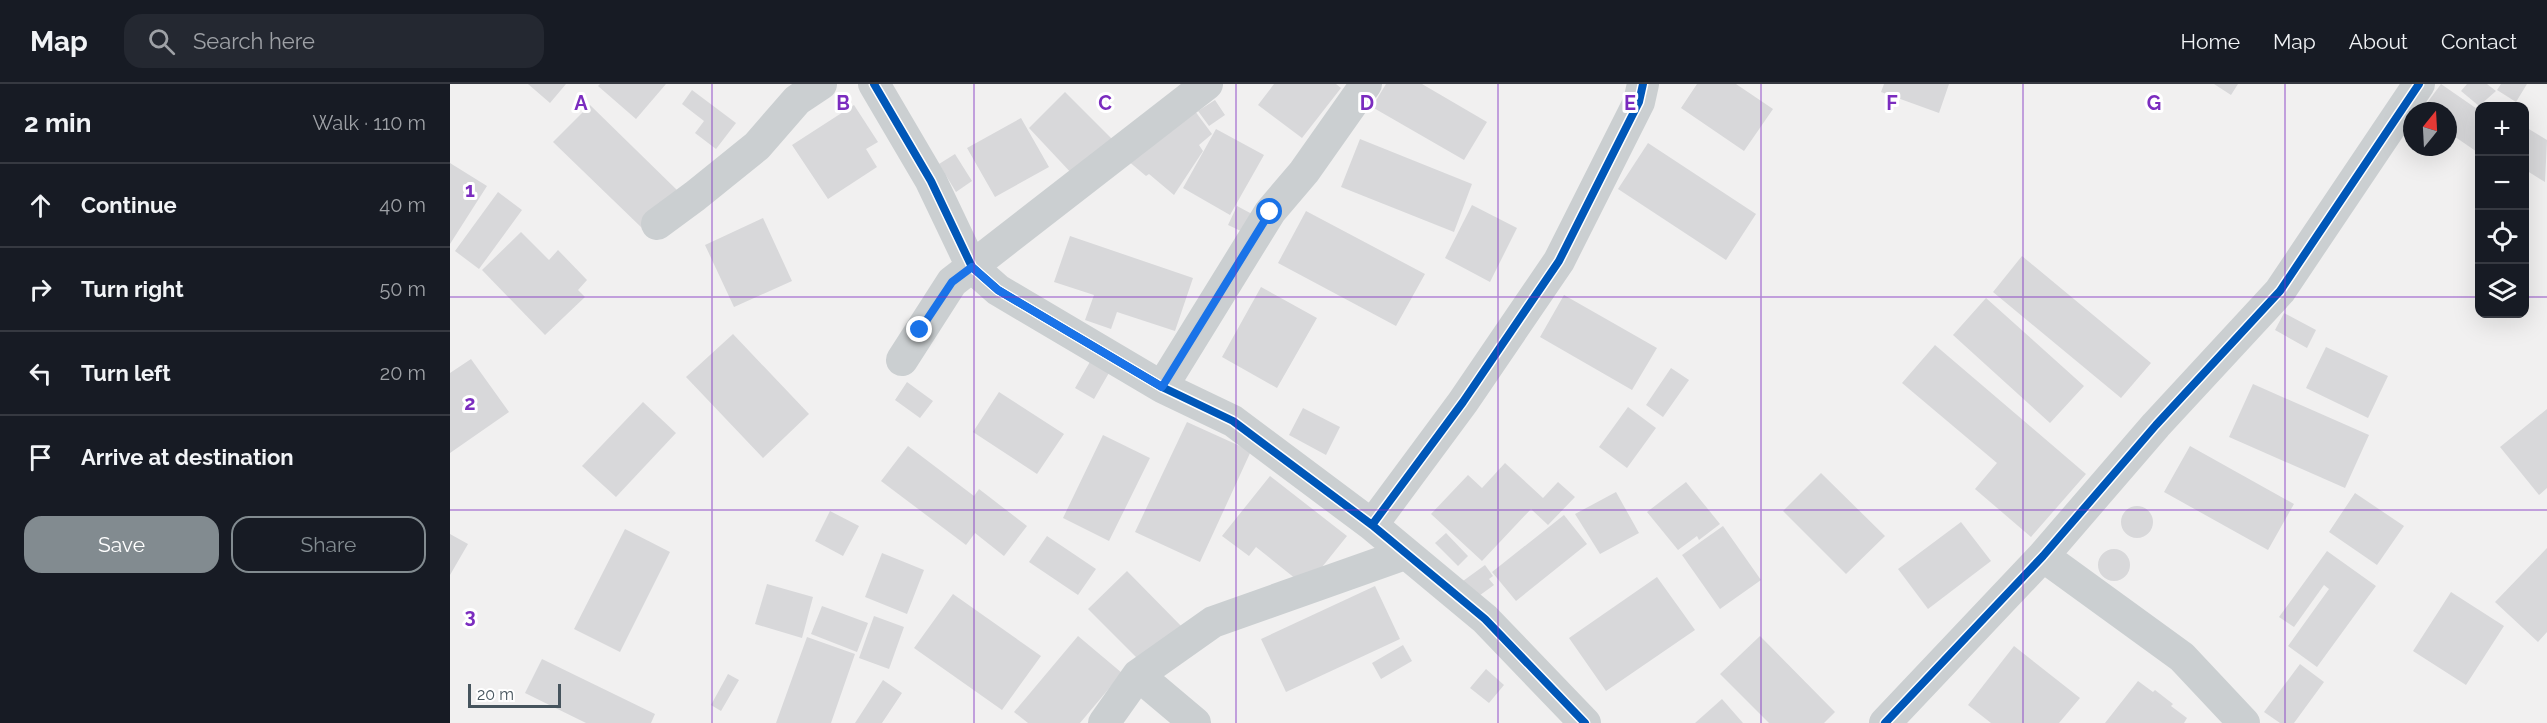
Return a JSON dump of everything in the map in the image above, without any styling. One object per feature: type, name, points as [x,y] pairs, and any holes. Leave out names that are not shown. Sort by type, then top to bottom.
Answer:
[{"type":"street","points":[[657,224],[757,146],[797,100],[821,84]]},
{"type":"street","points":[[874,84],[931,181],[972,267],[998,290],[1162,387],[1233,421],[1372,525],[1485,619],[1585,723]]},
{"type":"street","points":[[902,360],[952,282],[1207,84]]},
{"type":"street","points":[[1162,387],[1270,212],[1304,172],[1366,84]]},
{"type":"street","points":[[1372,525],[1463,402],[1559,261],[1639,102],[1642,84]]},
{"type":"street","points":[[1885,723],[2043,556],[2156,425],[2280,291],[2419,84]]},
{"type":"street","points":[[1104,723],[1138,675],[1213,622],[1406,554]]},
{"type":"street","points":[[2043,556],[2182,657],[2244,723]]},
{"type":"street","points":[[1138,675],[1195,723]]},
{"type":"building","points":[[528,84],[566,84],[550,103]]},
{"type":"building","points":[[600,84],[666,84],[636,119],[598,86]]},
{"type":"building","points":[[1274,84],[1336,84],[1341,88],[1302,138],[1258,105]]},
{"type":"building","points":[[1386,84],[1422,84],[1487,122],[1464,160],[1372,107]]},
{"type":"building","points":[[1697,84],[1736,84],[1773,109],[1744,151],[1681,108]]},
{"type":"building","points":[[1884,84],[1949,84],[1939,113],[1881,92]]},
{"type":"building","points":[[2214,84],[2238,84],[2231,95]]},
{"type":"building","points":[[2441,84],[2475,108],[2475,151],[2457,138],[2457,102],[2428,102]]},
{"type":"building","points":[[2467,84],[2487,84],[2496,91],[2484,102],[2475,103],[2461,91]]},
{"type":"building","points":[[2501,84],[2527,84],[2516,102],[2497,90]]},
{"type":"building","points":[[692,90],[736,123],[716,149],[695,133],[704,121],[682,104]]},
{"type":"building","points":[[1065,92],[1112,139],[1074,176],[1029,128]]},
{"type":"building","points":[[1215,100],[1225,115],[1209,126],[1198,111]]},
{"type":"building","points":[[590,105],[678,191],[642,228],[553,142]]},
{"type":"building","points":[[854,105],[878,142],[866,149],[877,167],[828,199],[792,145]]},
{"type":"building","points":[[1195,111],[1212,134],[1199,145],[1203,151],[1174,195],[1149,174],[1146,176],[1127,160]]},
{"type":"building","points":[[1021,118],[1049,167],[995,197],[967,148]]},
{"type":"building","points":[[1216,129],[1264,155],[1230,215],[1183,188]]},
{"type":"building","points":[[2529,129],[2547,140],[2545,182],[2529,172]]},
{"type":"building","points":[[1360,139],[1472,184],[1454,232],[1341,187]]},
{"type":"building","points":[[1648,143],[1756,214],[1726,260],[1618,189]]},
{"type":"building","points":[[955,154],[972,181],[956,192],[939,164]]},
{"type":"building","points":[[450,163],[487,186],[450,244]]},
{"type":"building","points":[[498,192],[522,210],[479,269],[455,251]]},
{"type":"building","points":[[1472,205],[1517,228],[1490,282],[1445,258]]},
{"type":"building","points":[[1237,206],[1252,214],[1243,232],[1228,225]]},
{"type":"building","points":[[1306,211],[1425,274],[1396,326],[1278,263]]},
{"type":"building","points":[[763,218],[792,281],[734,307],[705,245]]},
{"type":"building","points":[[521,232],[549,260],[558,250],[587,280],[578,290],[585,297],[545,335],[482,270]]},
{"type":"building","points":[[1070,236],[1193,278],[1175,331],[1117,312],[1111,329],[1085,320],[1094,295],[1054,282]]},
{"type":"building","points":[[2022,256],[2151,363],[2121,398],[1993,292]]},
{"type":"building","points":[[1261,287],[1317,318],[1277,388],[1222,357]]},
{"type":"building","points":[[1564,295],[1657,348],[1632,390],[1540,337]]},
{"type":"building","points":[[1986,298],[2084,386],[2050,423],[1953,335]]},
{"type":"building","points":[[2284,313],[2316,330],[2307,348],[2275,330]]},
{"type":"building","points":[[733,334],[809,414],[763,458],[686,377]]},
{"type":"building","points":[[1935,345],[2086,474],[2031,537],[1975,489],[1997,463],[1902,383]]},
{"type":"building","points":[[2326,347],[2388,376],[2368,418],[2306,388]]},
{"type":"building","points":[[471,359],[509,412],[450,453],[450,373]]},
{"type":"building","points":[[1091,360],[1110,371],[1094,399],[1075,388]]},
{"type":"building","points":[[1671,368],[1689,380],[1663,417],[1646,405]]},
{"type":"building","points":[[907,382],[933,401],[920,418],[895,400]]},
{"type":"building","points":[[2253,384],[2369,435],[2345,488],[2229,437]]},
{"type":"building","points":[[999,392],[1064,434],[1037,474],[973,432]]},
{"type":"building","points":[[643,402],[676,433],[616,497],[582,466]]},
{"type":"building","points":[[1628,407],[1656,428],[1627,468],[1599,447]]},
{"type":"building","points":[[1303,408],[1340,427],[1326,455],[1289,435]]},
{"type":"building","points":[[2547,409],[2547,488],[2539,495],[2500,447]]},
{"type":"building","points":[[1187,422],[1251,451],[1200,562],[1135,532]]},
{"type":"building","points":[[1103,435],[1150,458],[1109,541],[1063,518]]},
{"type":"building","points":[[908,446],[974,496],[979,489],[1027,526],[1004,556],[975,533],[966,545],[881,481]]},
{"type":"building","points":[[2190,446],[2294,504],[2268,550],[2164,492]]},
{"type":"building","points":[[1505,463],[1543,498],[1558,482],[1575,497],[1548,525],[1531,509],[1482,561],[1431,514],[1468,475],[1482,488]]},
{"type":"building","points":[[1821,473],[1885,536],[1846,574],[1783,511]]},
{"type":"building","points":[[1270,476],[1347,536],[1306,587],[1256,547],[1249,556],[1222,536]]},
{"type":"building","points":[[1686,482],[1720,524],[1699,540],[1697,536],[1678,550],[1647,512]]},
{"type":"building","points":[[1616,492],[1639,533],[1600,554],[1575,514]]},
{"type":"building","points":[[2355,493],[2404,526],[2377,565],[2329,532]]},
{"type":"building","points":[[2137,506],[2148,511],[2153,522],[2148,533],[2137,538],[2126,533],[2121,522],[2126,511]]},
{"type":"building","points":[[830,511],[859,526],[843,556],[815,541]]},
{"type":"building","points":[[1564,515],[1587,544],[1516,601],[1492,572]]},
{"type":"building","points":[[1961,522],[1991,561],[1928,609],[1898,569]]},
{"type":"building","points":[[1723,526],[1761,580],[1720,609],[1682,555]]},
{"type":"building","points":[[625,529],[670,552],[620,652],[574,629]]},
{"type":"building","points":[[1446,533],[1468,556],[1458,566],[1435,543]]},
{"type":"building","points":[[450,534],[468,544],[450,575]]},
{"type":"building","points":[[1047,536],[1096,569],[1078,595],[1029,562]]},
{"type":"building","points":[[2547,548],[2547,632],[2538,642],[2495,602]]},
{"type":"building","points":[[2114,549],[2125,554],[2130,565],[2125,576],[2114,581],[2103,576],[2098,565],[2103,554]]},
{"type":"building","points":[[2327,551],[2376,586],[2317,667],[2288,646],[2329,589],[2324,585],[2294,627],[2279,617]]},
{"type":"building","points":[[882,553],[924,570],[907,614],[865,597]]},
{"type":"building","points":[[1485,565],[1493,576],[1489,579],[1494,585],[1476,598],[1463,581]]},
{"type":"building","points":[[1127,571],[1185,630],[1146,667],[1088,609]]},
{"type":"building","points":[[1657,577],[1695,630],[1606,691],[1569,638]]},
{"type":"building","points":[[767,584],[813,597],[802,638],[755,624]]},
{"type":"building","points":[[1375,586],[1400,639],[1286,692],[1261,639]]},
{"type":"building","points":[[2451,592],[2504,626],[2466,685],[2413,651]]},
{"type":"building","points":[[953,594],[1041,656],[1002,710],[914,648]]},
{"type":"building","points":[[822,606],[868,623],[857,652],[811,634]]},
{"type":"building","points":[[874,616],[904,627],[889,669],[859,658]]},
{"type":"building","points":[[1078,636],[1122,673],[1080,723],[1028,723],[1014,712]]},
{"type":"building","points":[[1760,636],[1835,712],[1824,723],[1769,723],[1720,674]]},
{"type":"building","points":[[807,637],[855,654],[831,723],[776,723]]},
{"type":"building","points":[[1403,645],[1412,661],[1381,679],[1372,663]]},
{"type":"building","points":[[2014,646],[2080,698],[2059,723],[1991,723],[1968,705]]},
{"type":"building","points":[[542,659],[655,714],[651,723],[586,723],[525,693]]},
{"type":"building","points":[[2300,664],[2324,682],[2294,723],[2280,723],[2264,712]]},
{"type":"building","points":[[1486,669],[1504,685],[1489,703],[1470,688]]},
{"type":"building","points":[[728,674],[739,680],[721,711],[711,705]]},
{"type":"building","points":[[883,680],[902,693],[882,723],[855,723]]},
{"type":"building","points":[[2138,681],[2153,692],[2155,690],[2173,704],[2171,706],[2187,718],[2184,723],[2105,723]]},
{"type":"building","points":[[1722,699],[1743,723],[1695,723]]},
{"type":"cycle path","points":[[874,84],[931,181],[972,267],[998,290],[1162,387],[1233,421],[1372,525],[1485,619],[1585,723]]},
{"type":"cycle path","points":[[1372,525],[1463,402],[1559,261],[1639,102],[1643,84]]},
{"type":"cycle path","points":[[1885,723],[2043,556],[2156,425],[2280,291],[2419,84]]},
{"type":"route","points":[[920,330],[952,282],[972,267],[998,290],[1162,387],[1270,212]]}]
